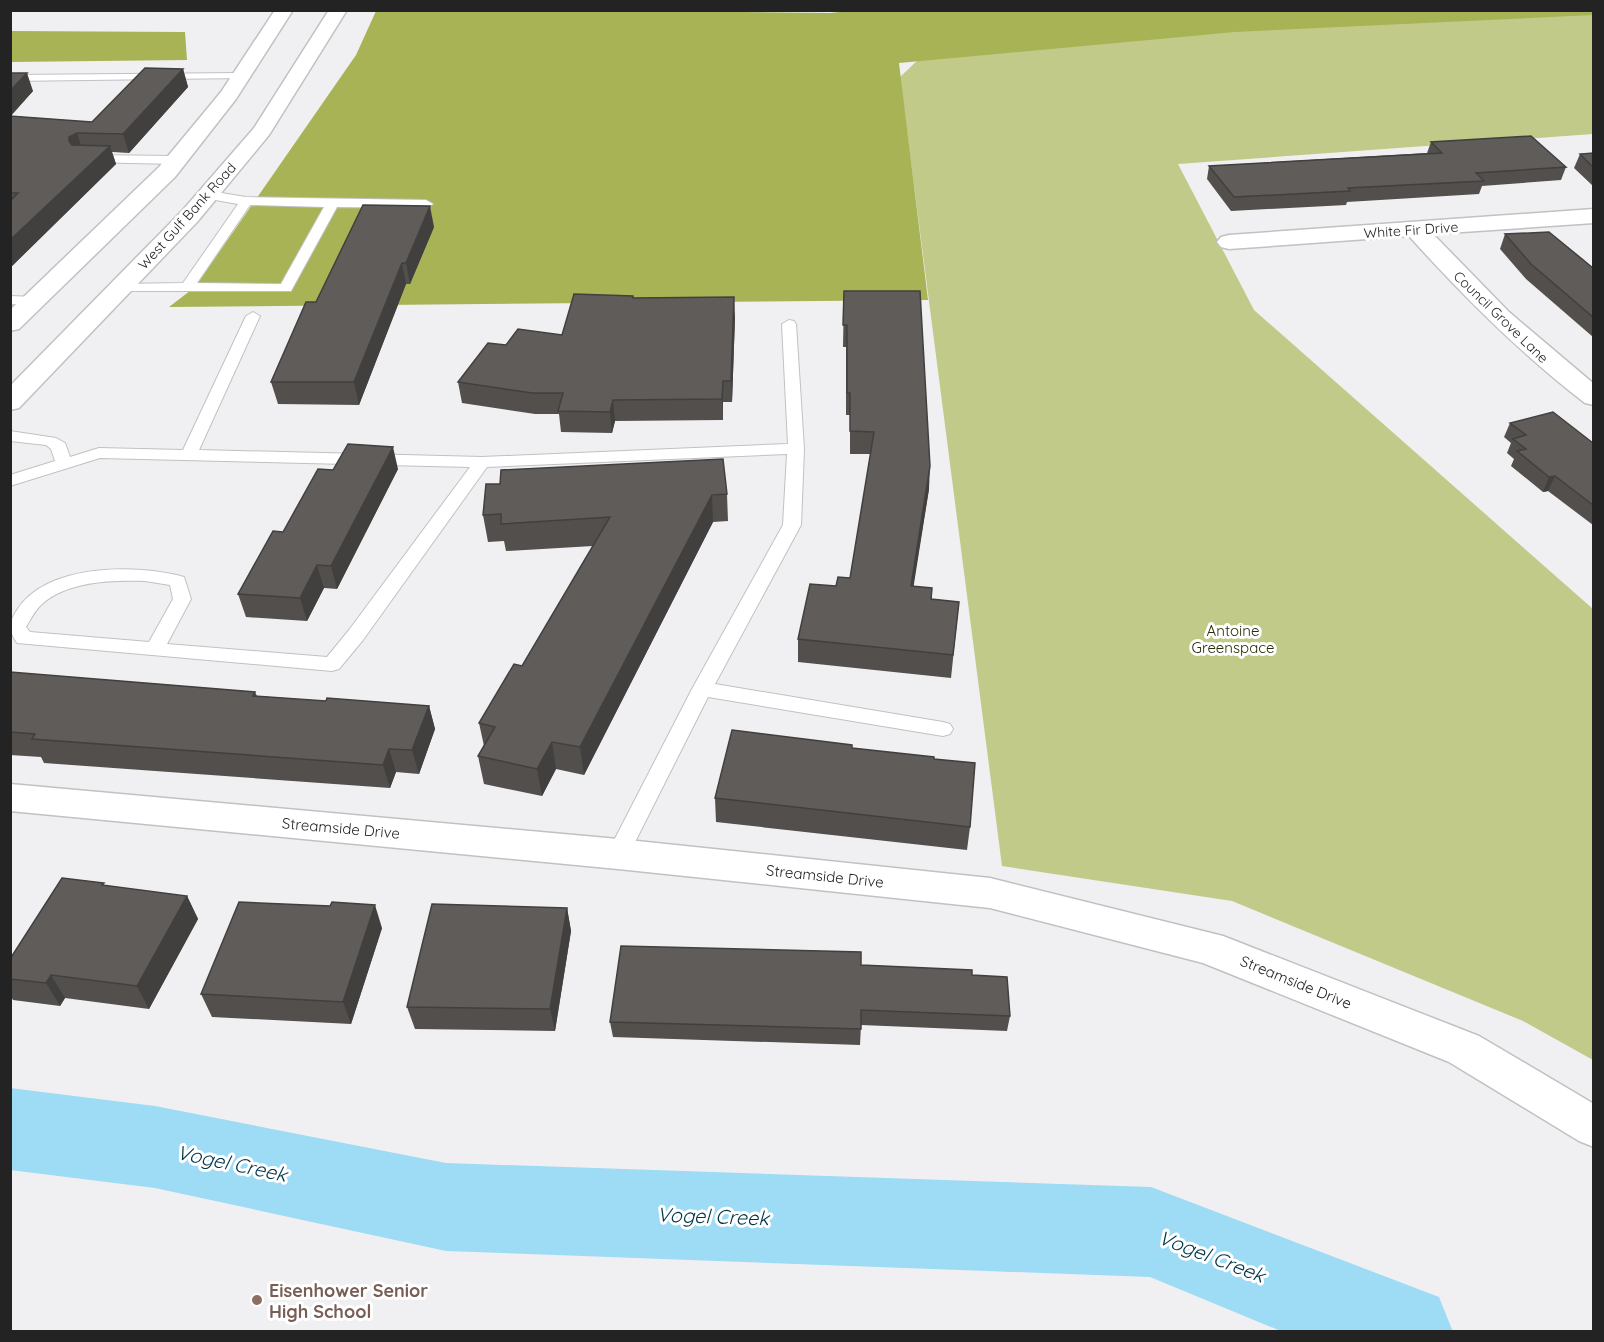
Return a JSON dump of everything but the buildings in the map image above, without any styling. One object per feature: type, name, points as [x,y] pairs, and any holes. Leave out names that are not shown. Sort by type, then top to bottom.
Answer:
[{"type":"main road","points":[[10,324],[36,301],[176,160],[242,76],[284,10]]},
{"type":"main road","name":"West Gulf Bank Road","points":[[10,402],[104,307],[209,195],[262,131],[305,36],[338,10]]},
{"type":"main road","points":[[268,36],[305,36]]},
{"type":"main road","name":"White Fir Drive","points":[[1228,242],[1593,216]]},
{"type":"main road","name":"Council Grove Lane","points":[[1416,230],[1505,324],[1554,367],[1593,397]]},
{"type":"main road","points":[[36,301],[104,307]]},
{"type":"main road","name":"Streamside Drive","points":[[10,797],[618,854],[990,893],[1209,948],[1464,1050],[1593,1128]]},
{"type":"lane","points":[[10,78],[242,76]]},
{"type":"lane","points":[[83,158],[176,160]]},
{"type":"lane","points":[[209,195],[246,201],[426,204]]},
{"type":"lane","points":[[187,287],[246,201]]},
{"type":"lane","points":[[122,288],[286,288],[333,203]]},
{"type":"lane","points":[[10,300],[36,301]]},
{"type":"lane","points":[[189,454],[253,316]]},
{"type":"lane","points":[[618,854],[702,689],[792,525],[796,449],[789,324]]},
{"type":"lane","points":[[10,436],[50,441],[59,446],[64,463]]},
{"type":"lane","points":[[10,481],[99,453],[482,462],[796,449]]},
{"type":"lane","points":[[154,650],[182,600],[178,581],[159,575],[100,576],[62,585],[36,598],[16,627],[24,638],[154,650],[332,664],[356,635],[482,462]]},
{"type":"lane","points":[[702,689],[944,729]]},
{"type":"green space","points":[[575,10],[830,13],[860,10],[1593,11],[1593,15],[1235,32],[899,63],[928,300],[169,307],[195,287],[356,55],[376,11]]},
{"type":"green space","name":"Antoine Greenspace","points":[[1324,11],[1593,11],[1593,134],[1178,164],[1254,310],[1593,609],[1593,1060],[1523,1021],[1232,901],[1002,866],[900,77],[920,58]]},
{"type":"green space","points":[[10,31],[185,32],[187,60],[11,62]]},
{"type":"waterway","name":"Vogel Creek","points":[[10,1129],[155,1147],[446,1207],[1151,1232],[1404,1332]]},
{"type":"place","name":"Eisenhower Senior High School","points":[[257,1300]]}]
